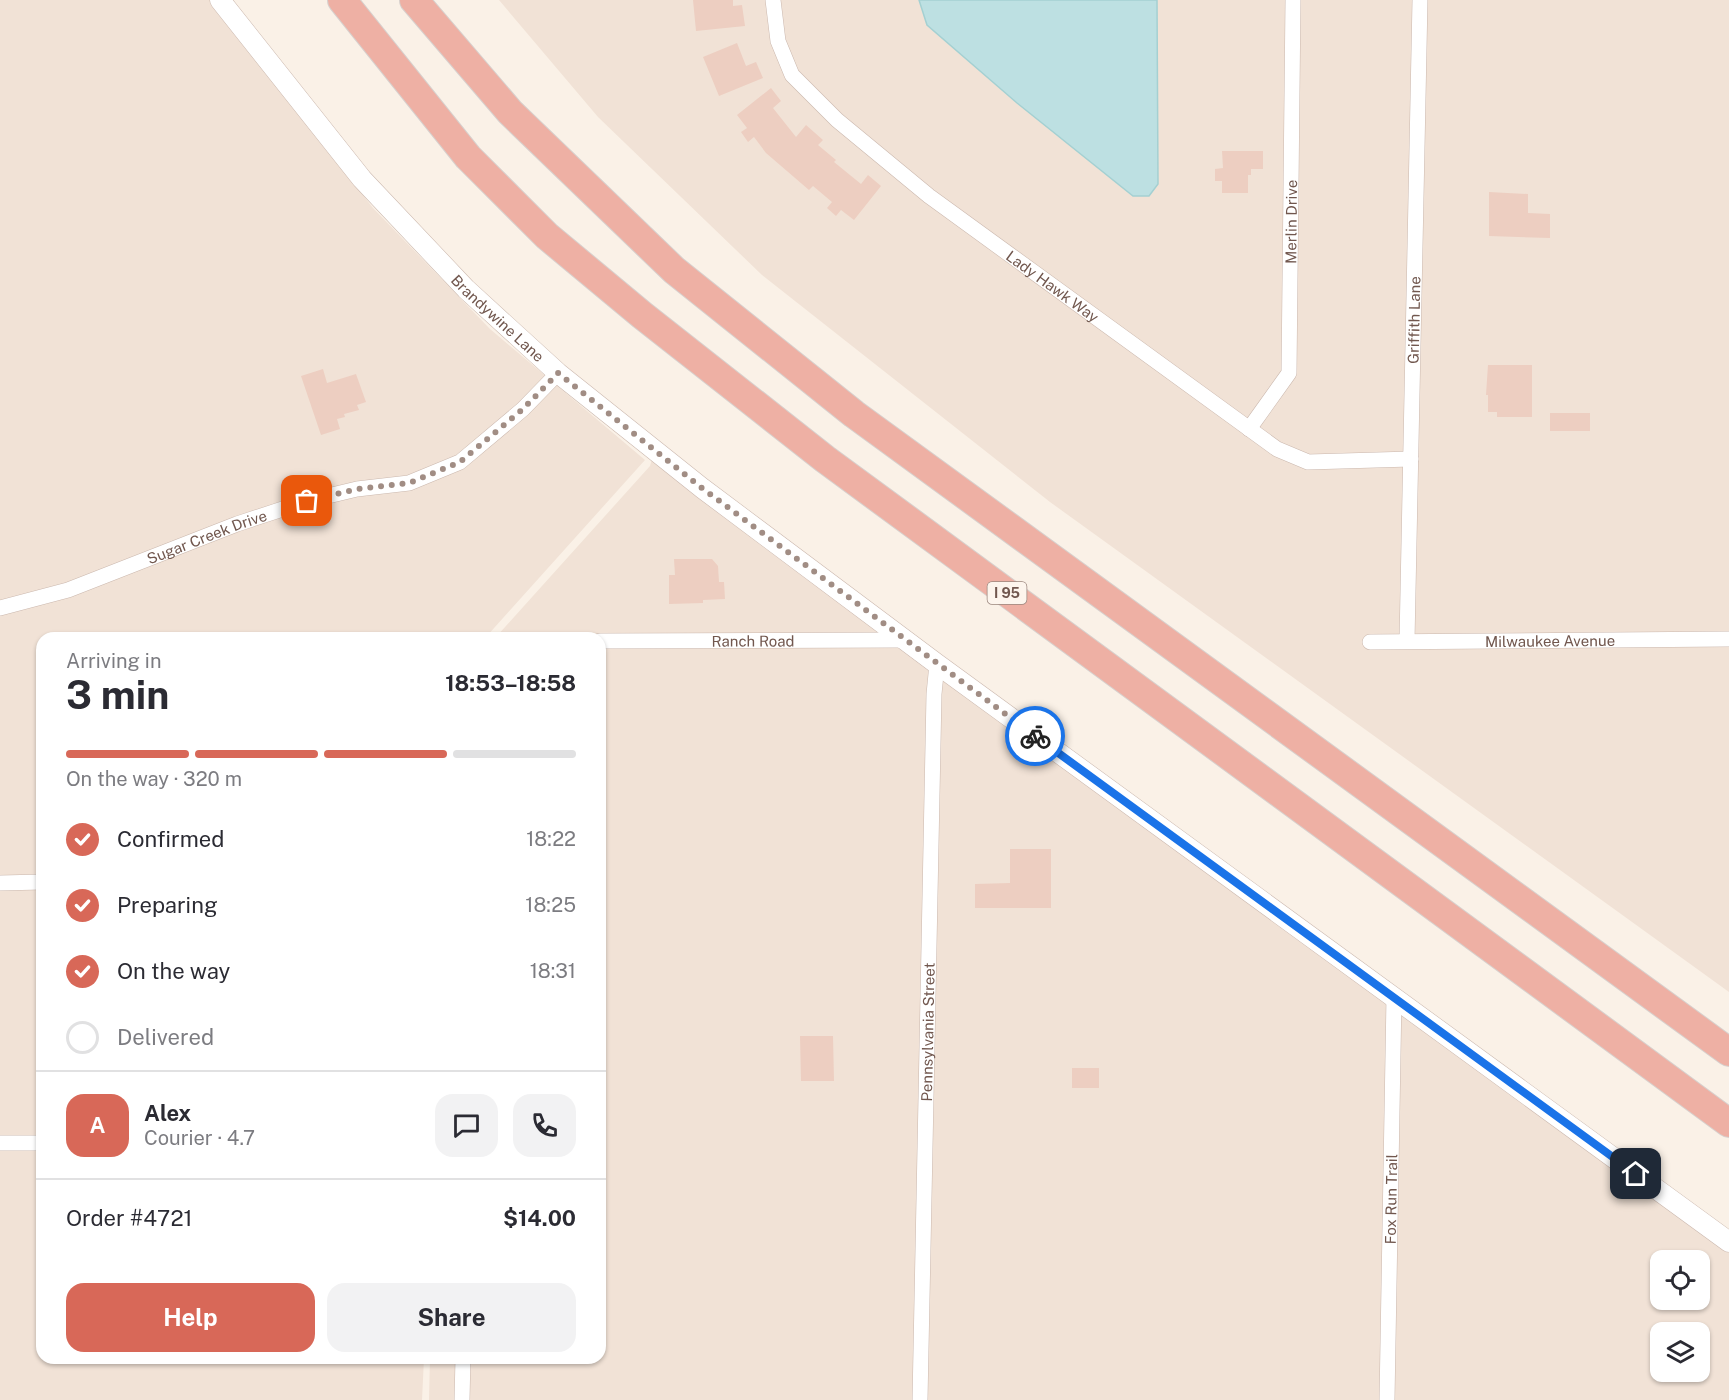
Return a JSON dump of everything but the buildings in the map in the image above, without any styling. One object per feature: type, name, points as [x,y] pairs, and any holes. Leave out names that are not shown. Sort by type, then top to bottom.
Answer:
[{"type":"highway","name":"I 95","points":[[342,0],[468,157],[547,237],[642,315],[825,459],[1729,1123]]},
{"type":"highway","points":[[414,0],[510,112],[674,270],[854,414],[1729,1052]]},
{"type":"street","name":"Brandywine Lane","points":[[220,0],[362,179],[466,289],[558,373],[702,488],[937,664],[1729,1242]]},
{"type":"street","name":"Lady Hawk Way","points":[[773,0],[778,41],[792,75],[837,120],[929,196],[1249,429],[1277,449],[1308,462],[1412,459]]},
{"type":"street","name":"Merlin Drive","points":[[1249,429],[1289,373],[1293,0]]},
{"type":"street","name":"Griffith Lane","points":[[1407,641],[1420,0]]},
{"type":"street","name":"Sugar Creek Drive","points":[[0,608],[68,590],[237,524],[307,501],[357,489],[409,483],[460,462],[523,409],[558,373]]},
{"type":"street","name":"Milwaukee Avenue","points":[[1370,642],[1729,639]]},
{"type":"street","name":"Ranch Road","points":[[606,641],[906,640]]},
{"type":"street","name":"Pennsylvania Street","points":[[920,1400],[934,694],[937,664]]},
{"type":"street","points":[[0,883],[36,882]]},
{"type":"street","name":"Fox Run Trail","points":[[1387,1400],[1394,997]]},
{"type":"street","points":[[0,1143],[36,1143]]},
{"type":"street","points":[[462,1400],[463,1364]]},
{"type":"shaded area","points":[[0,0],[212,0],[373,208],[490,329],[645,460],[490,632],[36,632],[36,1364],[424,1364],[422,1400],[0,1400]]},
{"type":"shaded area","points":[[499,0],[919,0],[927,25],[1017,102],[1133,195],[1148,196],[1158,184],[1157,0],[1729,0],[1729,992],[1050,502],[762,275],[598,117]]},
{"type":"shaded area","points":[[652,459],[1729,1253],[1729,1400],[429,1400],[430,1364],[606,1364],[606,632],[501,632],[650,466]]},
{"type":"water","points":[[919,0],[1157,0],[1158,184],[1149,196],[1133,196],[1017,103],[927,25]]},
{"type":"way so far","points":[[307,501],[357,489],[409,483],[460,462],[523,409],[558,373],[702,488],[1035,736]]},
{"type":"route","points":[[1035,736],[1636,1174]]}]
